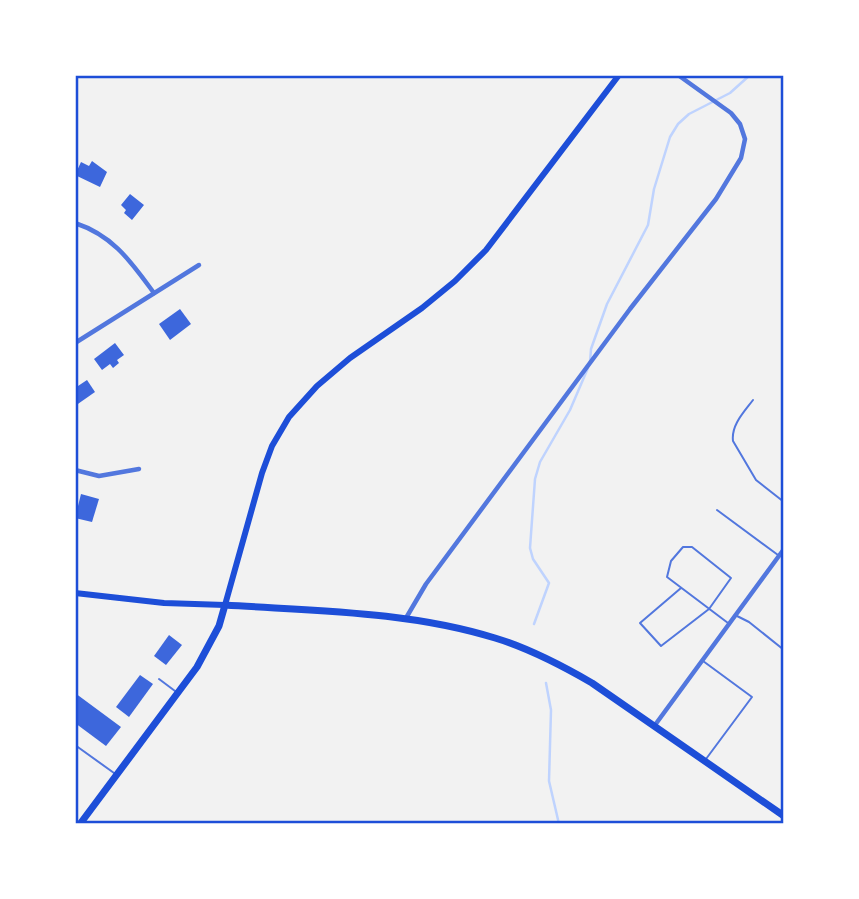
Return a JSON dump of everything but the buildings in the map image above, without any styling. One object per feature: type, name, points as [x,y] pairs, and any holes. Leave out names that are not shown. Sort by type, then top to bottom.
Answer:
[{"type":"main road","points":[[80,824],[208,650],[225,605],[262,473],[272,446],[289,417],[325,379],[350,358],[422,308],[455,281],[486,250],[619,75]]},
{"type":"main road","points":[[75,593],[164,603],[405,619],[498,639],[561,665],[592,682],[784,816]]},
{"type":"street","points":[[405,619],[426,584],[622,320],[716,199],[741,158],[745,139],[740,124],[731,113],[678,75]]},
{"type":"street","points":[[75,223],[95,230],[124,253],[155,293]]},
{"type":"street","points":[[75,343],[199,265]]},
{"type":"street","points":[[75,470],[99,476],[139,469]]},
{"type":"street","points":[[655,725],[784,549]]},
{"type":"lane","points":[[753,400],[735,426],[733,441],[756,480],[784,502]]},
{"type":"lane","points":[[717,510],[779,555]]},
{"type":"lane","points":[[681,588],[640,623],[661,646],[709,609],[731,577],[687,546],[679,551],[668,569],[667,577],[709,609],[729,623]]},
{"type":"lane","points":[[735,615],[749,622],[784,650]]},
{"type":"lane","points":[[702,660],[752,696],[705,760]]},
{"type":"lane","points":[[159,679],[178,694]]},
{"type":"lane","points":[[75,745],[117,775]]},
{"type":"waterway","points":[[590,362],[591,349],[607,304],[648,225],[654,189],[670,137],[678,124],[689,114],[730,93],[750,75]]},
{"type":"waterway","points":[[534,624],[549,583],[533,559],[530,548],[535,479],[540,462],[570,410],[588,368]]},
{"type":"waterway","points":[[546,683],[551,710],[549,781],[559,824]]}]
